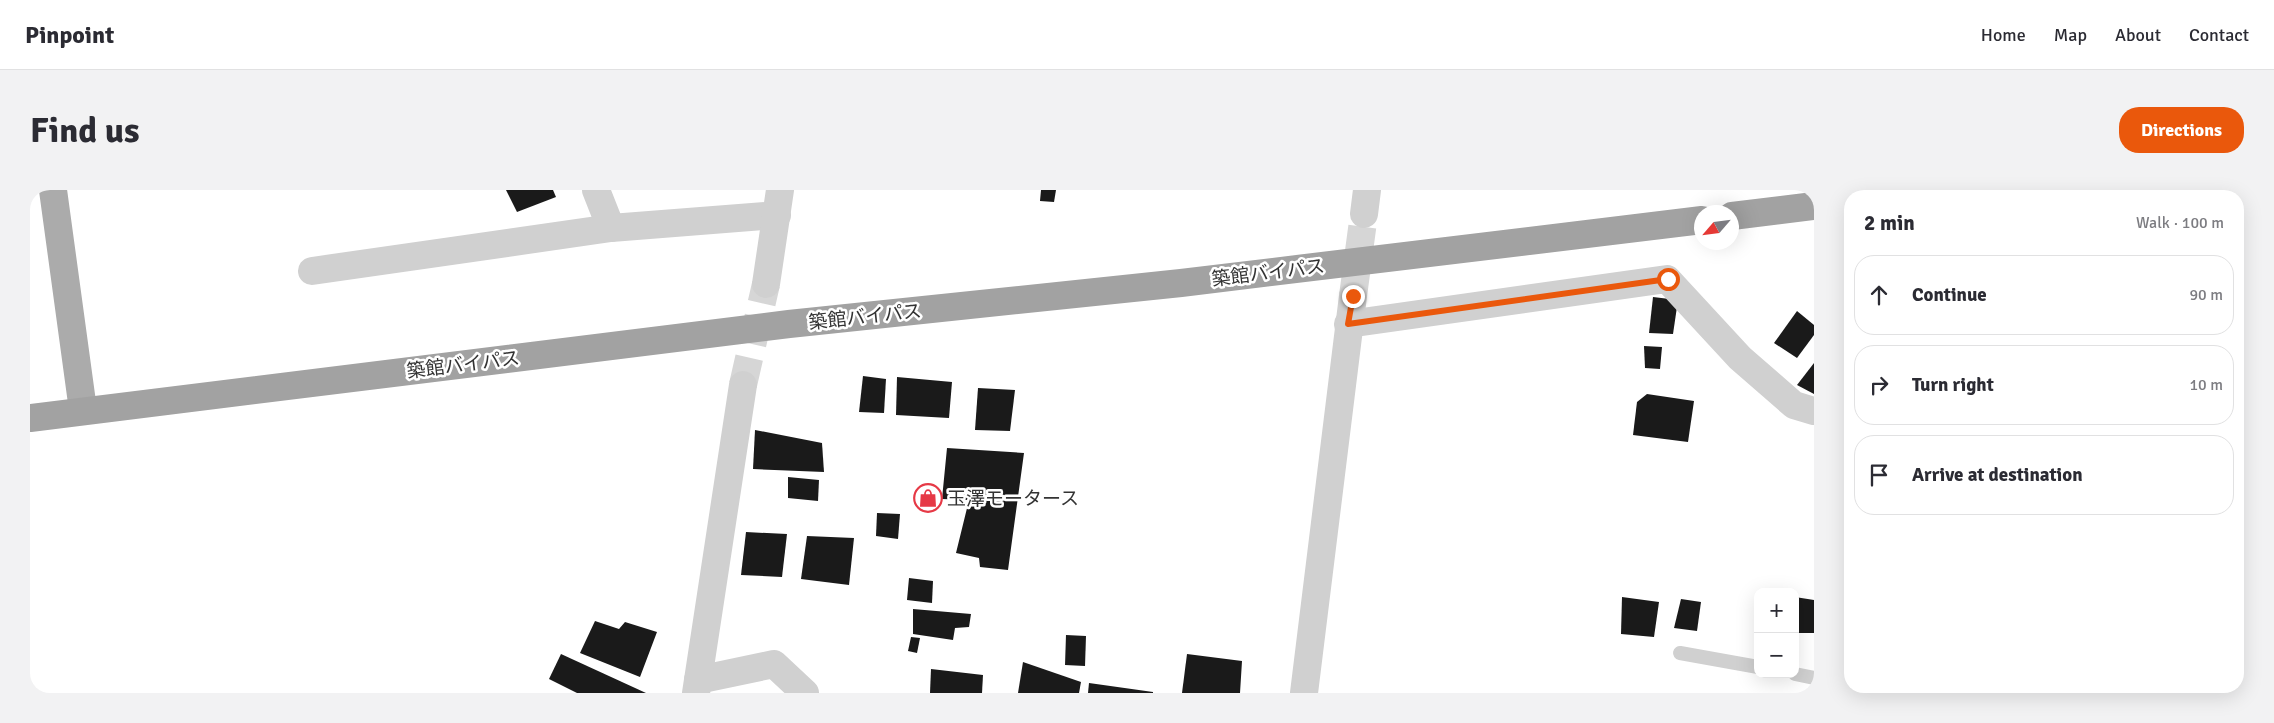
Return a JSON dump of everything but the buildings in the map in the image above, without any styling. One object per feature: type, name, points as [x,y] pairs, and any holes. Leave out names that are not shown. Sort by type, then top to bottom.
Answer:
[{"type":"highway","points":[[1739,215],[1814,206]]},
{"type":"highway","name":"築館バイパス","points":[[30,418],[779,325],[1181,283],[1694,221]]},
{"type":"main road","points":[[53,190],[83,410]]},
{"type":"street","points":[[596,190],[611,228]]},
{"type":"street","points":[[312,271],[779,203],[766,284]]},
{"type":"street","points":[[1348,324],[1668,279],[1740,358],[1794,405],[1814,411]]},
{"type":"street","points":[[1304,693],[1348,324],[1353,296]]},
{"type":"street","points":[[743,384],[697,686],[774,664],[805,693]]},
{"type":"lane","points":[[1680,653],[1754,666]]},
{"type":"lane","points":[[1799,675],[1814,678]]},
{"type":"tunnel","points":[[1353,296],[1364,214]]},
{"type":"tunnel","points":[[743,385],[766,284]]},
{"type":"place","name":"玉澤モータース","points":[[928,498]]},
{"type":"route","points":[[1353,296],[1348,324],[1668,279]]}]
